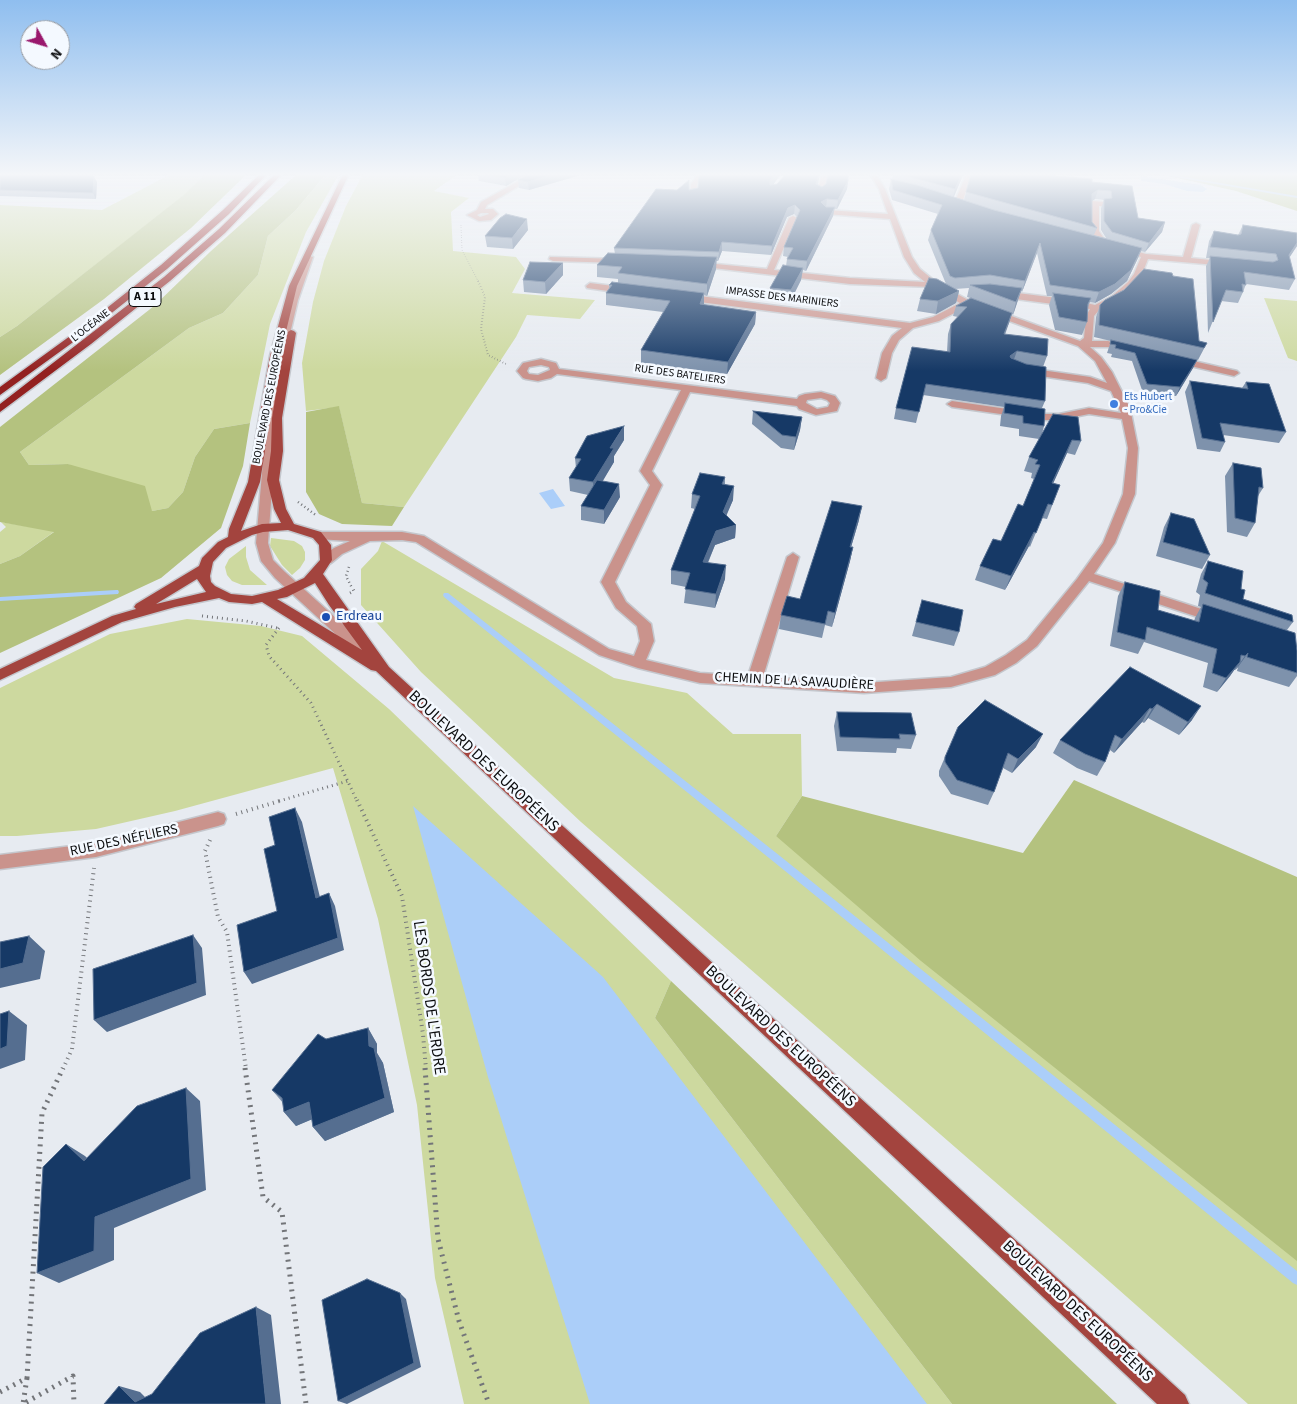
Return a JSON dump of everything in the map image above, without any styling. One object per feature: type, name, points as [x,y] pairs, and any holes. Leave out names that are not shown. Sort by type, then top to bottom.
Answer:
[{"type":"highway","name":"L’OCÉANE","points":[[0,392],[150,278],[194,240]]},
{"type":"highway","name":"L’OCÉANE","points":[[0,408],[88,342],[167,279],[212,240]]},
{"type":"main road","name":"BOULEVARD DES EUROPÉENS","points":[[234,538],[235,529],[254,482],[276,356],[293,286],[316,240]]},
{"type":"main road","name":"BOULEVARD DES EUROPÉENS","points":[[289,526],[280,509],[273,480],[277,451],[277,418],[294,317],[312,257],[320,240]]},
{"type":"main road","points":[[289,526],[317,535],[325,546],[326,560],[316,574],[295,589],[264,598],[241,600],[229,598],[210,590],[203,576],[206,561],[214,552],[234,538],[262,528],[289,526]]},
{"type":"main road","points":[[130,614],[146,602],[204,569]]},
{"type":"main road","name":"BOULEVARD DES EUROPÉENS","points":[[316,574],[384,671]]},
{"type":"main road","points":[[0,675],[75,638],[130,614],[219,594]]},
{"type":"main road","name":"BOULEVARD DES EUROPÉENS","points":[[264,598],[384,671],[1176,1404]]},
{"type":"street","points":[[317,240],[305,268],[283,342],[274,392],[262,543],[268,561],[295,589],[384,671]]},
{"type":"street","points":[[770,271],[784,240]]},
{"type":"street","name":"CHEMIN DE LA SAVAUDIÈRE","points":[[317,535],[332,537],[402,536],[420,539],[596,647],[638,664],[700,678],[864,688],[951,682],[990,671],[1011,659],[1032,643],[1086,576],[1108,543],[1130,494],[1133,448],[1125,408],[1098,359],[1082,344],[967,304],[934,285],[917,271],[908,257],[901,240]]},
{"type":"street","points":[[1101,240],[1103,243]]},
{"type":"street","points":[[1186,260],[1192,240]]},
{"type":"street","points":[[1093,241],[1145,256],[1240,266]]},
{"type":"street","points":[[1082,344],[1089,339],[1090,316],[1096,308],[1115,298],[1131,284],[1138,274],[1145,256]]},
{"type":"street","points":[[553,259],[632,261]]},
{"type":"street","points":[[688,264],[770,271],[850,281],[934,285]]},
{"type":"street","points":[[590,286],[636,292]]},
{"type":"street","points":[[987,291],[1074,303],[1096,308]]},
{"type":"street","points":[[951,294],[969,293]]},
{"type":"street","name":"IMPASSE DES MARINIERS","points":[[671,296],[910,326],[936,320],[967,304]]},
{"type":"street","points":[[881,378],[887,353],[895,338],[910,326]]},
{"type":"street","points":[[1082,344],[1108,344],[1137,351]]},
{"type":"street","points":[[1166,357],[1234,373]]},
{"type":"street","name":"RUE DES BATELIERS","points":[[555,370],[553,365],[542,362],[526,365],[522,371],[526,376],[538,378],[548,376],[555,370],[801,403]]},
{"type":"street","points":[[1018,369],[1090,380],[1116,389]]},
{"type":"street","points":[[638,664],[647,641],[644,624],[621,605],[608,582],[656,485],[646,471],[688,388]]},
{"type":"street","points":[[952,404],[1042,417],[1059,417],[1089,411],[1126,417]]},
{"type":"street","name":"CHEMIN DE LA SAVAUDIÈRE","points":[[326,560],[338,551],[368,537]]},
{"type":"street","points":[[754,681],[793,557]]},
{"type":"street","points":[[1086,576],[1233,624]]},
{"type":"street","name":"RUE DES NÉFLIERS","points":[[0,862],[96,850],[218,819]]},
{"type":"path","points":[[461,240],[462,250],[472,267],[485,297],[481,329],[488,355],[522,371]]},
{"type":"path","points":[[297,501],[319,517]]},
{"type":"path","name":"LES BORDS DE L'ERDRE","points":[[279,628],[266,646],[269,656],[311,703],[402,896],[423,1034],[438,1239],[459,1321],[489,1404]]},
{"type":"path","points":[[306,1404],[282,1212],[263,1196],[227,932],[218,917],[205,851],[218,819],[348,781]]},
{"type":"path","points":[[74,1404],[73,1376],[23,1404],[27,1378],[42,1113],[72,1049],[96,850]]},
{"type":"path","points":[[0,1392],[27,1378]]},
{"type":"green space","points":[[0,240],[128,240],[17,326],[0,337]]},
{"type":"green space","points":[[127,240],[177,240],[104,299],[0,375],[0,337],[17,326]]},
{"type":"green space","points":[[224,240],[267,240],[258,275],[223,313],[189,328],[20,452],[29,465],[68,464],[145,486],[152,511],[168,508],[183,492],[195,457],[214,429],[250,423],[243,466],[221,528],[161,578],[0,653],[0,564],[20,556],[54,532],[0,522],[0,427],[154,306]]},
{"type":"green space","points":[[267,240],[303,240],[270,324],[250,423],[214,429],[195,457],[183,492],[168,508],[152,511],[68,464],[29,465],[20,452],[189,328],[223,313],[258,275]]},
{"type":"green space","points":[[333,240],[452,240],[453,251],[516,257],[525,269],[512,293],[595,300],[580,319],[527,315],[516,337],[404,507],[362,503],[339,407],[306,411],[302,363],[313,302],[324,261]]},
{"type":"green space","points":[[1264,298],[1297,301],[1297,361],[1288,358]]},
{"type":"green space","points":[[339,406],[362,503],[404,507],[392,526],[342,524],[319,514],[306,492],[306,412]]},
{"type":"green space","points":[[1,522],[55,531],[20,556],[0,564],[0,532],[6,527]]},
{"type":"green space","points":[[271,538],[294,541],[302,546],[305,552],[305,560],[292,575],[282,565],[270,546]]},
{"type":"green space","points":[[382,541],[614,678],[687,693],[733,734],[801,734],[802,796],[776,836],[1297,966],[1297,1404],[1248,1404],[581,822],[421,672],[361,605],[361,569],[378,551]]},
{"type":"green space","points":[[246,546],[246,557],[250,570],[267,585],[242,585],[232,581],[227,575],[225,567],[229,559]]},
{"type":"green space","points":[[187,619],[261,626],[302,636],[389,709],[671,981],[655,1018],[952,1404],[464,1404],[435,1278],[417,1105],[378,919],[333,768],[175,811],[96,829],[0,836],[0,688],[110,634]]},
{"type":"green space","points":[[1074,780],[1297,877],[1297,1261],[921,961],[776,836],[802,796],[1023,853]]},
{"type":"green space","points":[[671,981],[1117,1404],[952,1404],[655,1018]]},
{"type":"water","points":[[553,489],[565,506],[551,509],[539,493]]},
{"type":"water","points":[[413,806],[603,977],[927,1404],[590,1404],[488,1077]]},
{"type":"building","points":[[620,240],[775,240],[772,246],[722,242],[719,252],[614,248]]},
{"type":"building","points":[[787,240],[818,240],[807,261],[787,259],[793,248],[784,247]]},
{"type":"building","points":[[935,240],[1109,240],[1142,248],[1131,270],[1115,284],[1099,292],[1050,285],[1040,243],[1025,281],[990,275],[955,278],[950,276]]},
{"type":"building","points":[[1137,240],[1152,240],[1149,243]]},
{"type":"building","points":[[1212,240],[1297,240],[1297,243],[1289,255],[1295,279],[1244,272],[1246,285],[1242,284],[1243,292],[1226,290],[1213,322],[1210,256],[1273,262],[1278,260],[1276,254],[1210,247]]},
{"type":"building","points":[[608,253],[717,257],[707,284],[618,273],[622,267],[597,265]]},
{"type":"building","points":[[530,262],[563,263],[545,282],[523,280]]},
{"type":"building","points":[[783,265],[803,268],[791,290],[770,288]]},
{"type":"building","points":[[1144,269],[1172,273],[1173,276],[1193,279],[1199,341],[1207,343],[1204,348],[1099,325],[1100,305],[1105,300],[1124,290]]},
{"type":"building","points":[[929,278],[937,279],[959,291],[938,301],[920,299]]},
{"type":"building","points":[[612,282],[704,293],[700,304],[756,312],[728,362],[641,350],[670,301],[606,293]]},
{"type":"building","points":[[990,284],[1022,288],[1016,302],[970,285]]},
{"type":"building","points":[[1053,293],[1091,298],[1088,304],[1087,322],[1059,317]]},
{"type":"building","points":[[971,298],[1012,313],[1004,334],[1048,339],[1047,356],[1017,351],[1010,356],[1026,364],[1046,367],[1045,401],[926,384],[919,412],[896,408],[912,347],[950,352],[951,324],[967,307],[956,306]]},
{"type":"building","points":[[1111,340],[1197,360],[1180,387],[1147,384],[1135,353],[1115,348],[1116,345],[1110,344]]},
{"type":"building","points":[[1190,381],[1248,389],[1246,382],[1269,384],[1286,432],[1220,423],[1225,442],[1202,438]]},
{"type":"building","points":[[1005,403],[1045,409],[1044,426],[1023,423],[1023,416],[1004,413]]},
{"type":"building","points":[[753,411],[802,417],[796,437],[782,435]]},
{"type":"building","points":[[1053,414],[1078,417],[1081,441],[1072,440],[1052,483],[1060,485],[1052,505],[1048,504],[1036,533],[1034,532],[1011,576],[980,566],[993,539],[1001,541],[1018,504],[1023,506],[1040,465],[1035,464],[1038,460],[1029,457]]},
{"type":"building","points":[[624,426],[610,448],[614,448],[593,482],[569,478],[581,459],[575,458],[587,436]]},
{"type":"building","points":[[1233,463],[1261,468],[1263,488],[1259,487],[1255,523],[1235,518]]},
{"type":"building","points":[[700,473],[725,477],[722,484],[734,486],[723,512],[736,525],[716,531],[703,562],[726,565],[716,594],[685,589],[690,573],[671,570],[700,496],[692,494]]},
{"type":"building","points":[[597,480],[619,484],[604,510],[581,506]]},
{"type":"building","points":[[832,501],[862,506],[850,547],[853,547],[835,613],[828,611],[825,624],[781,615],[787,596],[800,599]]},
{"type":"building","points":[[1171,513],[1194,519],[1210,555],[1163,542]]},
{"type":"building","points":[[1208,561],[1243,571],[1241,589],[1245,590],[1243,599],[1292,615],[1293,622],[1205,593],[1208,583],[1203,579]]},
{"type":"building","points":[[1125,582],[1160,591],[1158,610],[1199,622],[1203,604],[1295,633],[1297,673],[1247,657],[1248,653],[1245,656],[1241,655],[1240,662],[1226,678],[1212,673],[1217,649],[1147,627],[1145,640],[1117,632]]},
{"type":"building","points":[[922,600],[963,610],[959,632],[916,622]]},
{"type":"building","points":[[1130,667],[1201,706],[1188,722],[1157,704],[1152,709],[1150,708],[1122,739],[1115,735],[1105,762],[1085,754],[1060,740]]},
{"type":"building","points":[[985,700],[1043,734],[1018,759],[1008,753],[994,792],[957,780],[945,762],[945,757],[958,727]]},
{"type":"building","points":[[837,712],[911,713],[916,735],[899,734],[900,739],[840,737]]},
{"type":"building","points":[[295,808],[316,898],[329,893],[338,938],[244,972],[237,925],[277,911],[264,849],[275,845],[269,817]]},
{"type":"building","points":[[193,935],[197,983],[94,1020],[93,969]]},
{"type":"building","points":[[29,936],[23,963],[0,969],[0,942]]},
{"type":"building","points":[[9,1011],[7,1046],[0,1049],[0,1014]]},
{"type":"building","points":[[368,1028],[369,1046],[374,1048],[385,1098],[313,1127],[309,1102],[284,1112],[282,1098],[272,1090],[318,1034],[326,1039]]},
{"type":"building","points":[[186,1088],[191,1179],[95,1217],[94,1251],[37,1273],[43,1167],[66,1144],[84,1161],[137,1106]]},
{"type":"building","points":[[367,1279],[400,1293],[414,1363],[338,1401],[322,1300]]},
{"type":"building","points":[[256,1307],[266,1404],[104,1404],[119,1386],[135,1402],[152,1394],[200,1333]]},
{"type":"waterway","points":[[0,599],[116,592]]},
{"type":"waterway","points":[[446,595],[777,859],[1297,1279]]},
{"type":"place","name":"Ets Hubert - Pro&Cie","points":[[1114,404]]},
{"type":"place","name":"Erdreau","points":[[326,617]]}]
